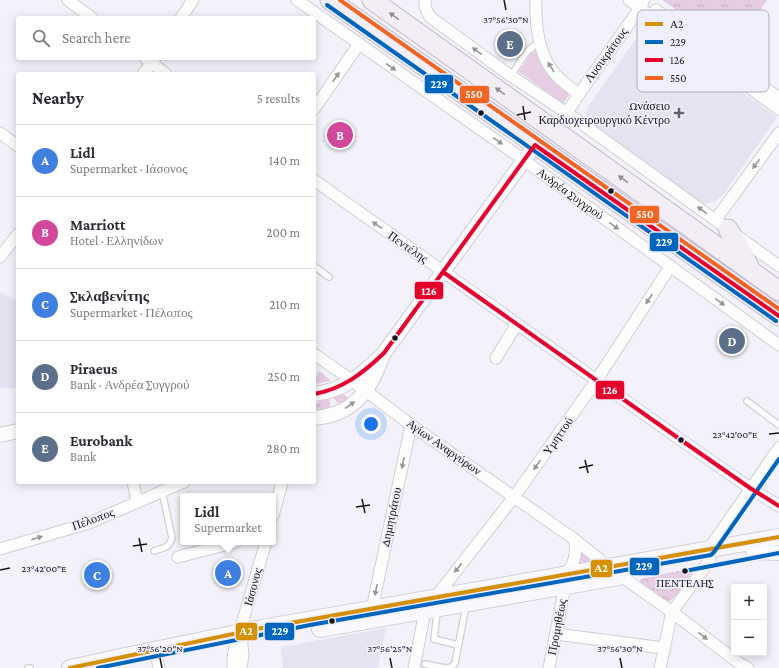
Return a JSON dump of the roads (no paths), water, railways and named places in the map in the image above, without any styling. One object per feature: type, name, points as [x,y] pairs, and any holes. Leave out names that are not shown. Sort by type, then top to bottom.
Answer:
[{"type":"highway","name":"Ανδρέα Συγγρού","points":[[330,0],[779,316]]},
{"type":"highway","points":[[372,0],[779,291]]},
{"type":"highway","points":[[722,224],[742,252],[750,270]]},
{"type":"main road","points":[[70,668],[135,654],[240,640],[434,609],[564,580],[621,576],[779,537]]},
{"type":"main road","points":[[118,668],[158,664],[240,640],[372,609],[463,609],[602,568],[710,555],[753,552],[779,547]]},
{"type":"street","points":[[68,0],[89,16]]},
{"type":"street","points":[[182,16],[193,0]]},
{"type":"street","name":"Ανδρέα Συγγρού","points":[[297,0],[524,160],[779,345]]},
{"type":"street","points":[[425,0],[425,7],[430,17],[511,76],[567,113],[779,266]]},
{"type":"street","points":[[536,0],[537,28],[551,68],[559,78],[579,94]]},
{"type":"street","points":[[629,0],[642,2],[653,10]]},
{"type":"street","points":[[642,2],[652,10]]},
{"type":"street","name":"Λυσικράτους","points":[[555,131],[642,2]]},
{"type":"street","points":[[316,106],[360,44]]},
{"type":"street","points":[[144,72],[150,60],[164,72]]},
{"type":"street","points":[[769,91],[779,98]]},
{"type":"street","points":[[757,92],[779,109]]},
{"type":"street","points":[[0,133],[16,145]]},
{"type":"street","points":[[722,224],[779,133]]},
{"type":"street","points":[[316,394],[332,390],[353,381],[384,353],[535,145]]},
{"type":"street","name":"Πεντέλης","points":[[316,181],[596,381],[750,488],[779,506]]},
{"type":"street","points":[[0,257],[16,237]]},
{"type":"street","name":"Υμηττού","points":[[434,609],[596,381],[670,267]]},
{"type":"street","points":[[496,358],[517,324]]},
{"type":"street","points":[[316,419],[333,414],[349,406],[362,396],[372,382],[384,353]]},
{"type":"street","name":"Αγίων Αναργύρων","points":[[316,360],[366,390],[411,425],[574,539],[599,560],[602,568]]},
{"type":"street","name":"Δημητράτου","points":[[372,609],[411,425]]},
{"type":"street","points":[[0,435],[16,431]]},
{"type":"street","points":[[660,668],[672,612],[710,555],[750,488],[779,448]]},
{"type":"street","points":[[133,484],[137,502]]},
{"type":"street","name":"Πέλοπος","points":[[0,549],[89,522],[179,484]]},
{"type":"street","points":[[276,505],[281,484]]},
{"type":"street","points":[[564,580],[574,560],[576,549],[574,539]]},
{"type":"street","points":[[178,557],[224,545]]},
{"type":"street","name":"Ιάσονος","points":[[233,668],[233,657],[240,640],[265,545]]},
{"type":"street","points":[[753,552],[779,553]]},
{"type":"street","points":[[621,576],[672,612],[739,663],[748,668]]},
{"type":"street","name":"Προμηθέως","points":[[549,668],[564,580]]},
{"type":"street","points":[[414,668],[434,609]]},
{"type":"street","points":[[556,634],[664,648]]},
{"type":"street","name":"Ιάσονος","points":[[240,640],[243,654],[241,668]]},
{"type":"lane","points":[[511,76],[529,50],[535,44],[541,43]]},
{"type":"lane","points":[[316,267],[330,277]]},
{"type":"lane","points":[[747,401],[779,425]]},
{"type":"lane","points":[[154,551],[168,547],[172,538],[162,491]]},
{"type":"lane","points":[[434,609],[434,639],[458,645]]},
{"type":"lane","points":[[425,664],[446,668],[452,667],[458,645],[463,609]]},
{"type":"place","name":"Eurobank","points":[[510,44]]},
{"type":"place","name":"Ωνάσειο Καρδιοχειρουργικό Κέντρο","points":[[679,113]]},
{"type":"place","name":"Marriott","points":[[340,135]]},
{"type":"place","name":"Piraeus","points":[[732,341]]},
{"type":"place","name":"ΠΕΝΤΕΛΗΣ","points":[[685,571]]},
{"type":"place","name":"Lidl","points":[[228,573]]},
{"type":"place","name":"Σκλαβενίτης","points":[[97,575]]}]
